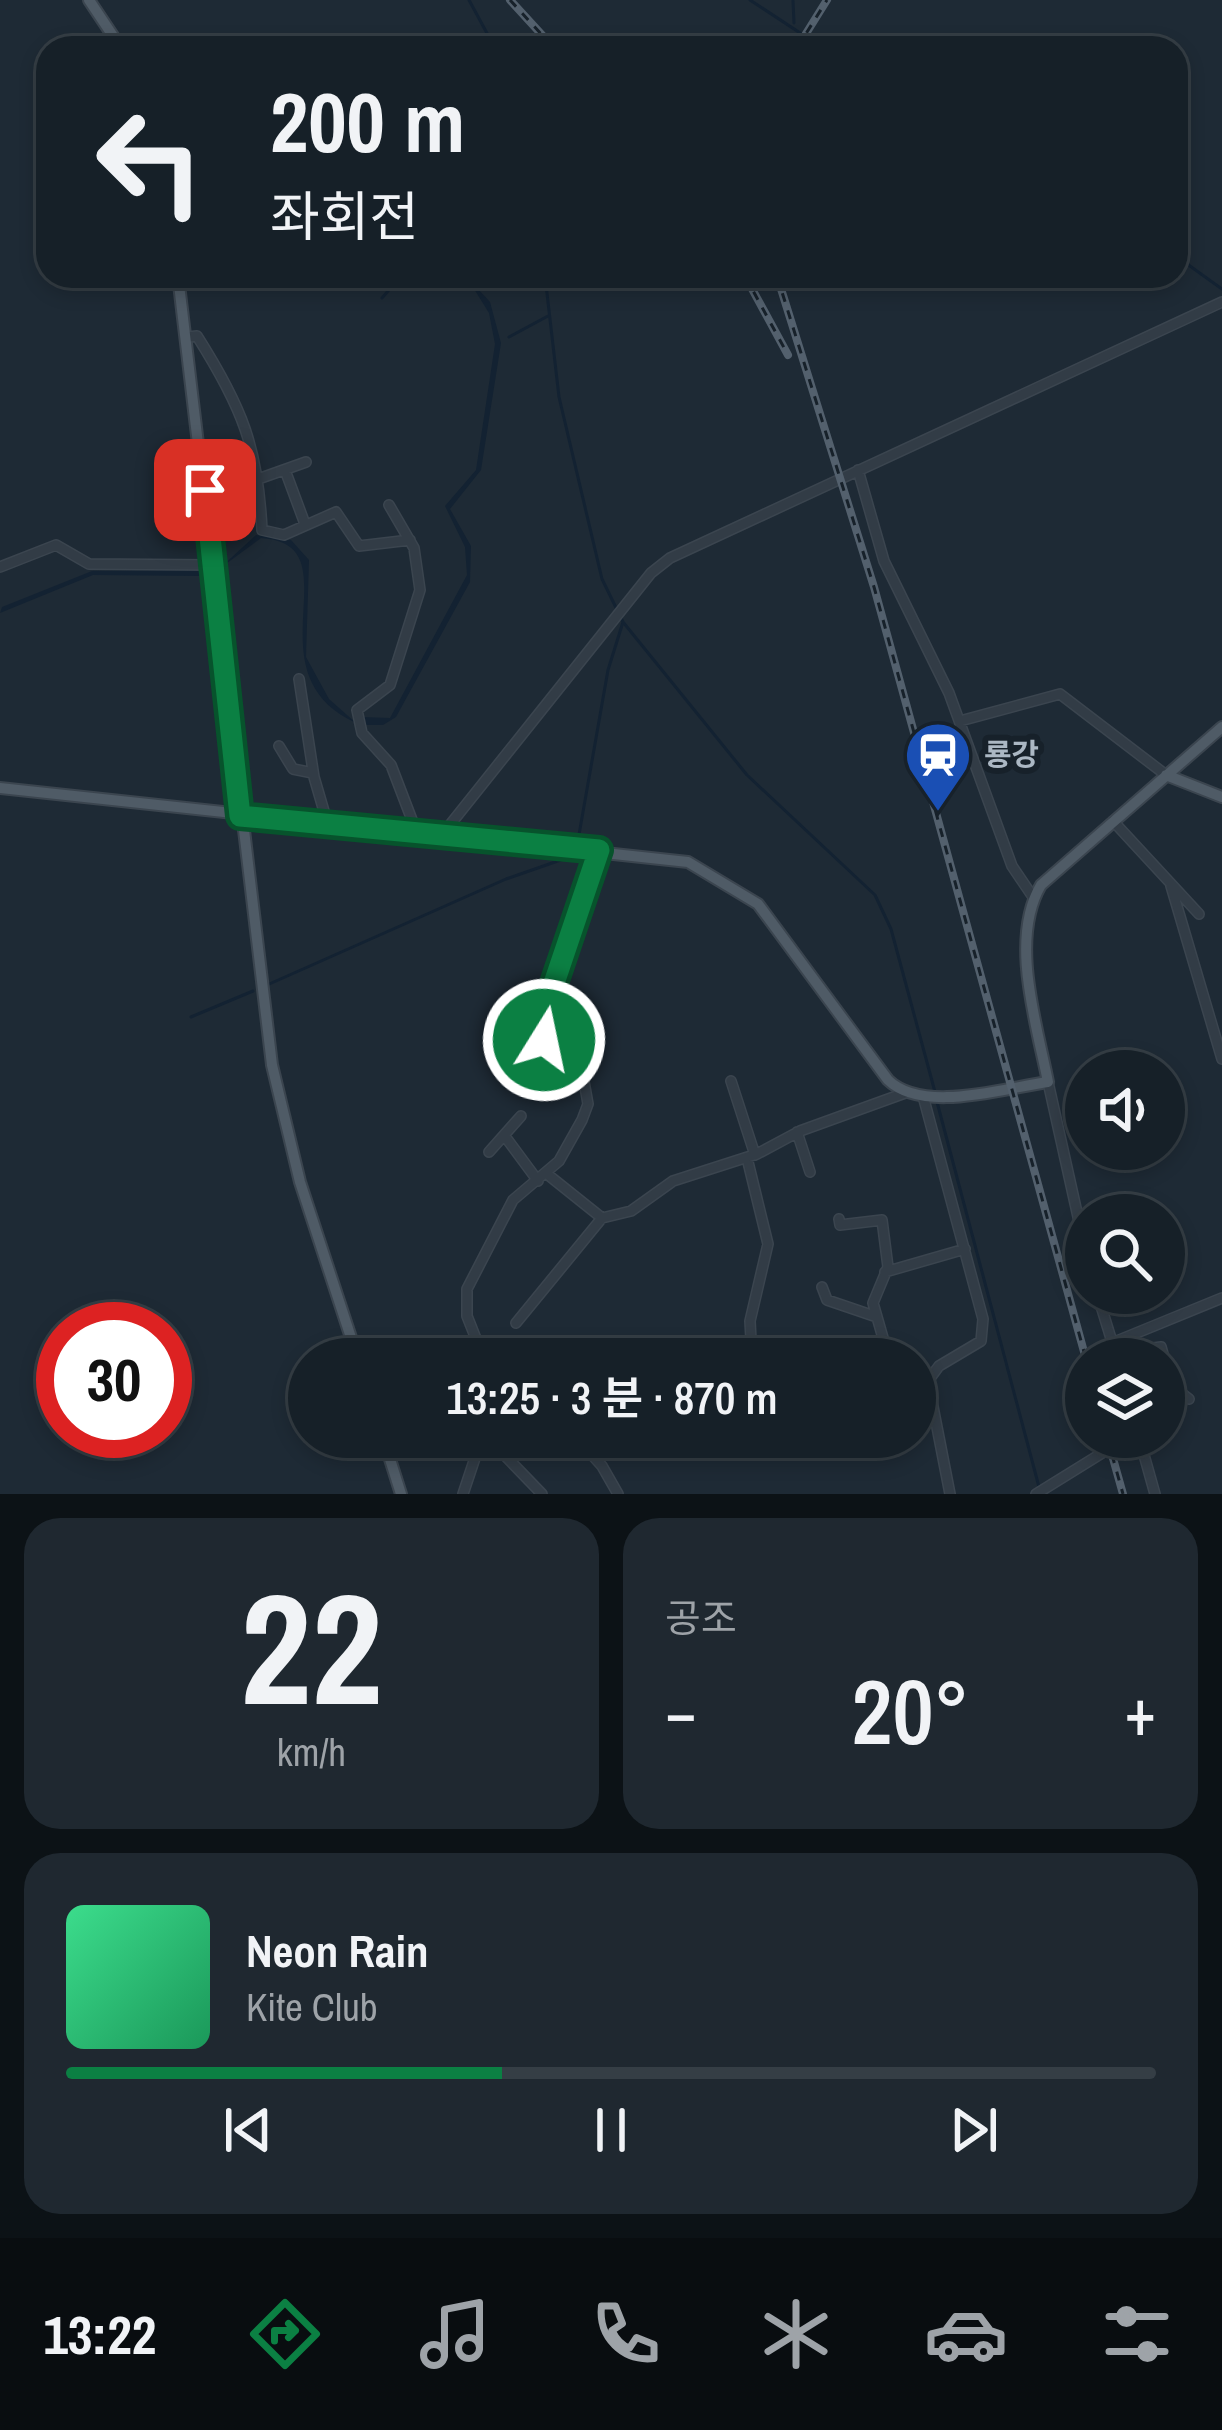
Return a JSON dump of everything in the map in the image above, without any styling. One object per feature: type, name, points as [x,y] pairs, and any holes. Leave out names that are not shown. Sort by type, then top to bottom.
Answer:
[{"type":"main road","points":[[89,0],[113,36]]},
{"type":"main road","points":[[180,288],[272,1065],[300,1182],[351,1338]]},
{"type":"main road","points":[[0,788],[688,862],[758,904],[888,1080],[905,1093],[932,1095],[1048,1082],[1029,971],[1033,897],[1222,727]]},
{"type":"main road","points":[[1166,775],[1222,796]]},
{"type":"main road","points":[[390,1458],[401,1494]]},
{"type":"street","points":[[441,836],[650,573],[670,558],[1216,304]]},
{"type":"street","points":[[188,338],[196,336],[252,438],[261,478],[262,530],[284,535],[336,512],[350,538],[364,548],[410,540]]},
{"type":"street","points":[[261,478],[306,462]]},
{"type":"street","points":[[285,470],[305,524]]},
{"type":"street","points":[[858,470],[884,560],[960,721],[1012,866],[1033,897]]},
{"type":"street","points":[[389,505],[410,540],[419,595],[390,685],[360,703],[358,721],[391,765],[412,810],[416,833]]},
{"type":"street","points":[[0,567],[56,545],[89,564],[214,569]]},
{"type":"street","points":[[299,679],[313,773],[328,825]]},
{"type":"street","points":[[960,721],[1060,694],[1166,775]]},
{"type":"street","points":[[279,746],[293,769],[313,773]]},
{"type":"street","points":[[1113,821],[1199,914]]},
{"type":"street","points":[[476,1338],[468,1322],[467,1289],[513,1200],[563,1154],[587,1104],[582,1070],[547,1048],[543,1019],[599,850]]},
{"type":"street","points":[[1171,886],[1222,1059]]},
{"type":"street","points":[[731,1082],[768,1244],[749,1322],[750,1338]]},
{"type":"street","points":[[1048,1082],[1073,1194]]},
{"type":"street","points":[[516,1323],[602,1218],[631,1211],[673,1180],[751,1156],[797,1132],[905,1093]]},
{"type":"street","points":[[932,1095],[983,1333],[972,1350],[936,1371]]},
{"type":"street","points":[[489,1152],[521,1116]]},
{"type":"street","points":[[797,1132],[810,1172]]},
{"type":"street","points":[[504,1135],[543,1177],[602,1218]]},
{"type":"street","points":[[839,1219],[840,1226],[882,1220],[889,1258],[872,1303],[879,1338]]},
{"type":"street","points":[[885,1272],[965,1249]]},
{"type":"street","points":[[822,1287],[827,1300],[874,1316]]},
{"type":"street","points":[[1142,1338],[1222,1298]]},
{"type":"street","points":[[1185,1396],[1189,1399]]},
{"type":"street","points":[[936,1425],[950,1494]]},
{"type":"street","points":[[464,1494],[477,1458]]},
{"type":"street","points":[[505,1458],[542,1494]]},
{"type":"street","points":[[595,1458],[618,1494]]},
{"type":"street","points":[[1041,1491],[1094,1458]]},
{"type":"street","points":[[1144,1458],[1155,1494]]},
{"type":"water","points":[[473,288],[490,302],[501,343],[481,470],[450,509],[471,546],[470,582],[396,717],[383,725],[361,725],[360,717],[390,718],[467,575],[465,547],[445,506],[476,470],[495,344],[489,313]]},
{"type":"water","points":[[256,535],[291,540],[309,560],[306,657],[329,699],[356,723],[324,701],[308,674],[303,644],[301,562],[288,546],[261,538],[219,569]]},
{"type":"water","points":[[207,570],[202,576],[93,575],[0,613],[2,607],[92,571]]},
{"type":"waterway","points":[[469,0],[488,36]]},
{"type":"waterway","points":[[750,0],[805,36]]},
{"type":"waterway","points":[[793,1],[794,23]]},
{"type":"waterway","points":[[1188,265],[1222,289]]},
{"type":"waterway","points":[[382,298],[391,288]]},
{"type":"waterway","points":[[546,288],[559,397],[602,579],[623,622],[608,670],[577,846]]},
{"type":"waterway","points":[[509,337],[548,316]]},
{"type":"waterway","points":[[623,622],[747,775],[875,895],[891,929],[935,1092]]},
{"type":"waterway","points":[[267,985],[506,879],[575,855]]},
{"type":"waterway","points":[[191,1017],[253,991]]},
{"type":"waterway","points":[[937,1102],[1039,1487]]},
{"type":"railway","points":[[510,0],[543,36]]},
{"type":"railway","points":[[804,36],[827,0]]},
{"type":"railway","points":[[752,288],[788,355]]},
{"type":"railway","points":[[781,288],[874,587],[1080,1338]]},
{"type":"railway","points":[[1113,1458],[1123,1494]]},
{"type":"place","name":"룡강","points":[[938,814]]},
{"type":"route","points":[[205,490],[240,816],[599,850],[547,1004],[544,1040]]}]
